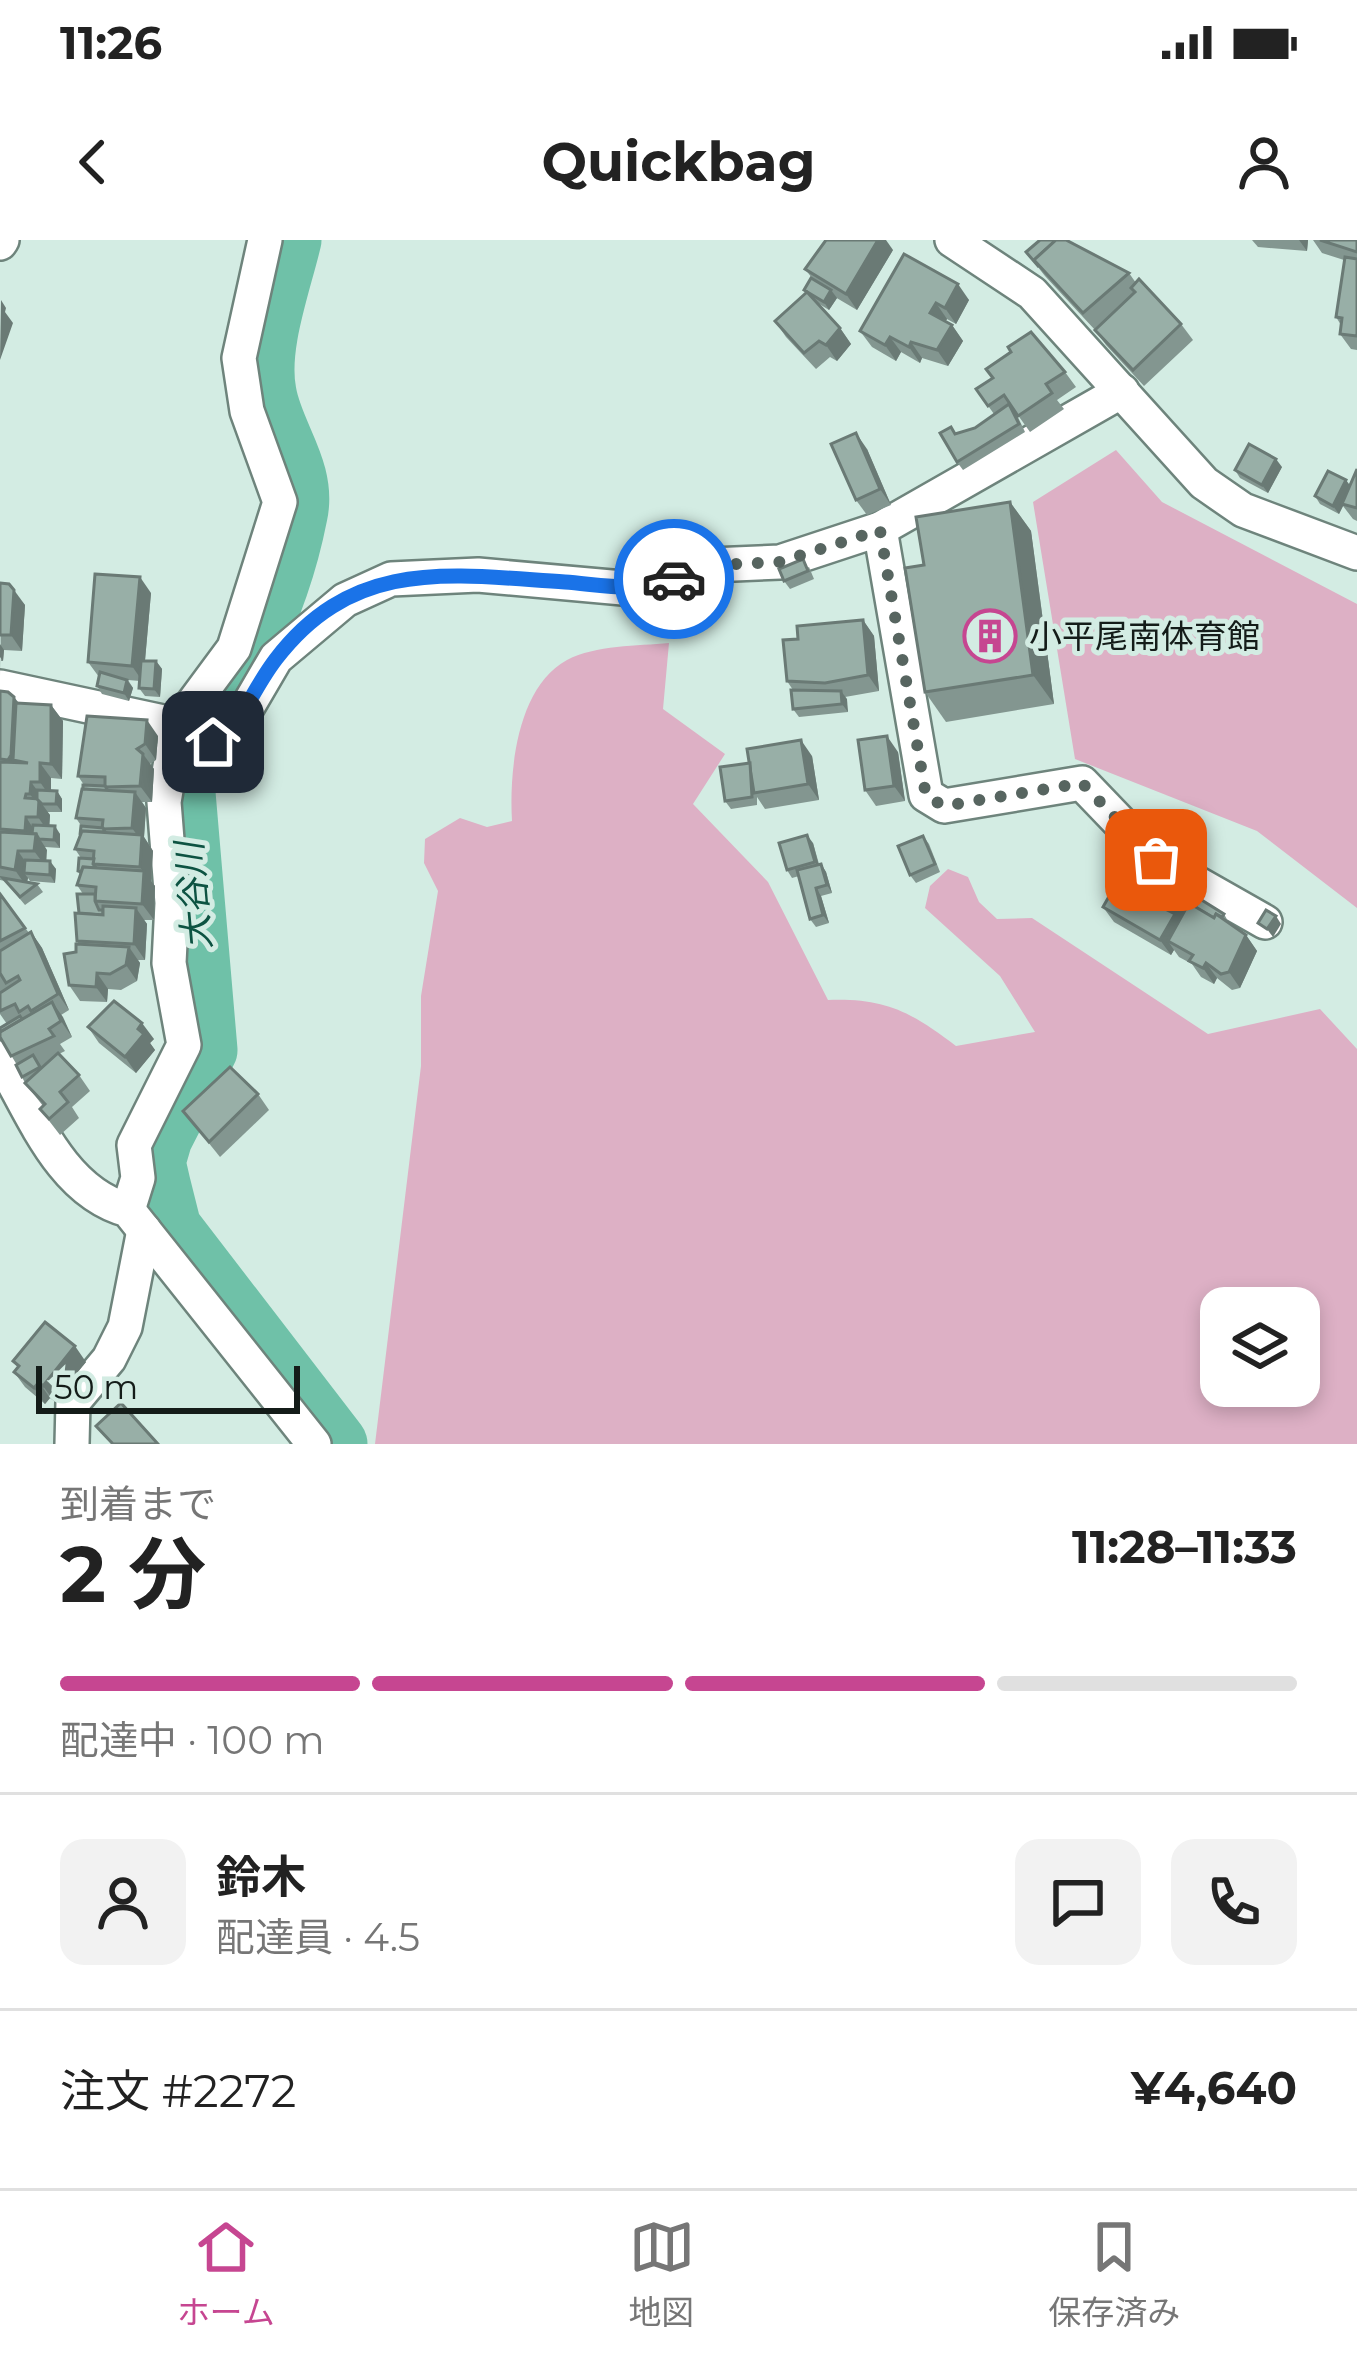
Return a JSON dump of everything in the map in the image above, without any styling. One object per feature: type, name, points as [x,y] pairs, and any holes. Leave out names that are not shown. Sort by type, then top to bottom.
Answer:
[{"type":"street","points":[[72,1444],[73,1402],[109,1359],[125,1328],[136,1220],[134,1145],[184,1046],[169,963],[172,903],[164,802],[192,731],[234,648],[280,502],[247,411],[239,358],[265,240]]},
{"type":"street","points":[[952,240],[1032,293],[1204,484],[1243,510],[1357,553]]},
{"type":"street","points":[[0,687],[192,731],[224,747],[276,658],[345,600],[392,579],[478,575],[645,590],[711,565],[780,562],[880,530],[1122,391]]},
{"type":"street","points":[[880,530],[926,796],[944,806],[1082,783],[1156,860],[1264,922]]},
{"type":"street","points":[[0,1058],[80,1187],[136,1220],[314,1444]]},
{"type":"shaded area","points":[[1116,450],[1162,502],[1357,604],[1357,908],[1257,831],[1075,759],[1033,502]]},
{"type":"shaded area","points":[[669,643],[663,709],[725,754],[693,804],[768,882],[828,1000],[897,1010],[956,1046],[1035,1032],[1000,976],[925,908],[930,886],[948,869],[968,877],[979,902],[997,919],[1032,918],[1208,1034],[1320,1009],[1357,1049],[1357,1444],[375,1444],[421,1066],[421,996],[438,891],[424,863],[425,839],[460,818],[487,827],[512,821],[515,755],[537,690],[567,660],[617,647]]},
{"type":"building","points":[[826,240],[878,240],[846,294],[805,269]]},
{"type":"building","points":[[1040,240],[1056,240],[1034,260],[1039,267],[1026,252]]},
{"type":"building","points":[[1056,240],[1066,240],[1129,273],[1083,313],[1034,260]]},
{"type":"building","points":[[1320,240],[1357,240],[1357,252]]},
{"type":"building","points":[[904,254],[958,284],[945,308],[936,303],[930,313],[952,325],[937,350],[911,342],[909,347],[890,337],[885,345],[860,331]]},
{"type":"building","points":[[1345,257],[1357,259],[1357,336],[1340,334],[1342,318],[1336,317]]},
{"type":"building","points":[[811,278],[831,290],[824,302],[804,290]]},
{"type":"building","points":[[1139,279],[1181,324],[1133,370],[1095,330],[1135,292],[1131,288]]},
{"type":"building","points":[[807,292],[840,328],[826,345],[819,341],[804,353],[775,321]]},
{"type":"building","points":[[1031,332],[1065,372],[1046,384],[1052,393],[1018,416],[1004,395],[988,406],[976,389],[993,378],[986,369]]},
{"type":"building","points":[[1009,404],[1019,424],[957,462],[940,433],[951,427],[955,434],[975,428]]},
{"type":"building","points":[[856,433],[880,489],[856,500],[831,444]]},
{"type":"building","points":[[1249,444],[1276,459],[1262,485],[1235,470]]},
{"type":"building","points":[[1357,469],[1357,508],[1342,504]]},
{"type":"building","points":[[1328,471],[1346,480],[1333,506],[1315,496]]},
{"type":"building","name":"小平尾南体育館","points":[[1010,502],[1033,675],[925,692],[905,568],[924,565],[916,517]]},
{"type":"building","points":[[803,559],[808,571],[784,581],[779,569]]},
{"type":"building","points":[[95,574],[140,577],[132,666],[88,662]]},
{"type":"building","points":[[0,583],[14,590],[11,635],[0,635]]},
{"type":"building","points":[[863,620],[868,675],[825,683],[787,681],[783,640],[798,639],[797,626]]},
{"type":"building","points":[[141,661],[156,661],[154,689],[139,688]]},
{"type":"building","points":[[100,672],[127,680],[124,693],[97,686]]},
{"type":"building","points":[[791,690],[841,691],[842,704],[793,709]]},
{"type":"building","points":[[0,691],[14,697],[8,760],[0,759]]},
{"type":"building","points":[[16,703],[51,705],[51,764],[40,763],[40,782],[31,782],[30,794],[26,794],[25,798],[39,799],[38,817],[26,817],[25,831],[0,829],[0,762],[28,763],[13,760]]},
{"type":"building","points":[[87,716],[147,720],[145,744],[137,749],[143,754],[140,786],[105,787],[105,777],[78,776]]},
{"type":"building","points":[[887,736],[894,786],[865,790],[858,740]]},
{"type":"building","points":[[801,740],[808,784],[754,793],[747,749]]},
{"type":"building","points":[[750,763],[752,797],[725,801],[720,767]]},
{"type":"building","points":[[83,785],[105,786],[108,791],[83,789]]},
{"type":"building","points":[[82,789],[135,792],[132,828],[102,829],[103,820],[76,818]]},
{"type":"building","points":[[37,790],[57,791],[56,804],[42,804]]},
{"type":"building","points":[[33,825],[55,826],[54,840],[32,834]]},
{"type":"building","points":[[81,826],[105,832],[82,831],[80,835]]},
{"type":"building","points":[[82,831],[142,835],[140,867],[93,864],[94,851],[75,849]]},
{"type":"building","points":[[0,832],[36,834],[34,851],[18,851],[15,870],[0,867]]},
{"type":"building","points":[[807,835],[815,862],[787,870],[779,843]]},
{"type":"building","points":[[923,836],[935,864],[910,875],[898,846]]},
{"type":"building","points":[[79,858],[94,859],[96,868],[78,871]]},
{"type":"building","points":[[25,860],[50,861],[50,875],[24,873]]},
{"type":"building","points":[[1128,863],[1178,892],[1167,910],[1175,914],[1160,940],[1103,907]]},
{"type":"building","points":[[821,864],[827,885],[816,888],[823,915],[810,919],[797,870]]},
{"type":"building","points":[[83,867],[144,871],[142,904],[95,901],[96,887],[77,885]]},
{"type":"building","points":[[3,878],[37,884],[20,897]]},
{"type":"building","points":[[0,894],[25,928],[0,941]]},
{"type":"building","points":[[77,894],[95,894],[103,915],[79,913]]},
{"type":"building","points":[[1200,899],[1222,917],[1216,914],[1214,918],[1195,907]]},
{"type":"building","points":[[1189,903],[1214,918],[1216,914],[1246,935],[1229,972],[1221,974],[1206,963],[1203,968],[1189,961],[1193,955],[1168,941]]},
{"type":"building","points":[[103,906],[136,908],[134,944],[77,941],[75,913],[103,915]]},
{"type":"building","points":[[1266,910],[1276,916],[1267,929],[1258,923]]},
{"type":"building","points":[[31,932],[58,994],[31,1011],[28,1006],[19,1012],[15,1004],[0,1011],[0,993],[20,980],[18,976],[6,983],[0,973],[0,951]]},
{"type":"building","points":[[76,944],[129,947],[126,965],[110,974],[97,973],[96,987],[69,985],[64,954],[76,952]]},
{"type":"building","points":[[114,1001],[142,1023],[138,1029],[144,1034],[125,1057],[88,1027]]},
{"type":"building","points":[[52,1002],[61,1021],[49,1029],[54,1036],[11,1056],[0,1032]]},
{"type":"building","points":[[58,1053],[79,1075],[60,1092],[68,1102],[49,1119],[40,1109],[45,1104],[25,1083]]},
{"type":"building","points":[[33,1055],[40,1067],[22,1077],[16,1065]]},
{"type":"building","points":[[230,1067],[258,1094],[209,1142],[183,1111]]},
{"type":"building","points":[[45,1322],[75,1346],[43,1386],[39,1382],[34,1388],[14,1372],[19,1366],[13,1361]]},
{"type":"building","points":[[121,1403],[158,1444],[113,1444],[96,1426]]},
{"type":"waterway","name":"大谷川","points":[[290,240],[270,316],[263,375],[269,408],[296,483],[296,515],[264,621],[208,720],[187,773],[184,793],[206,1050],[161,1138],[154,1162],[170,1228],[336,1444]]},
{"type":"way so far","points":[[674,579],[711,565],[780,562],[880,530],[926,796],[944,806],[1082,783],[1156,860]]},
{"type":"place","name":"小平尾南体育館","points":[[990,636]]},
{"type":"route","points":[[213,742],[224,747],[276,658],[310,626],[345,600],[392,579],[478,575],[645,590],[674,579]]}]
